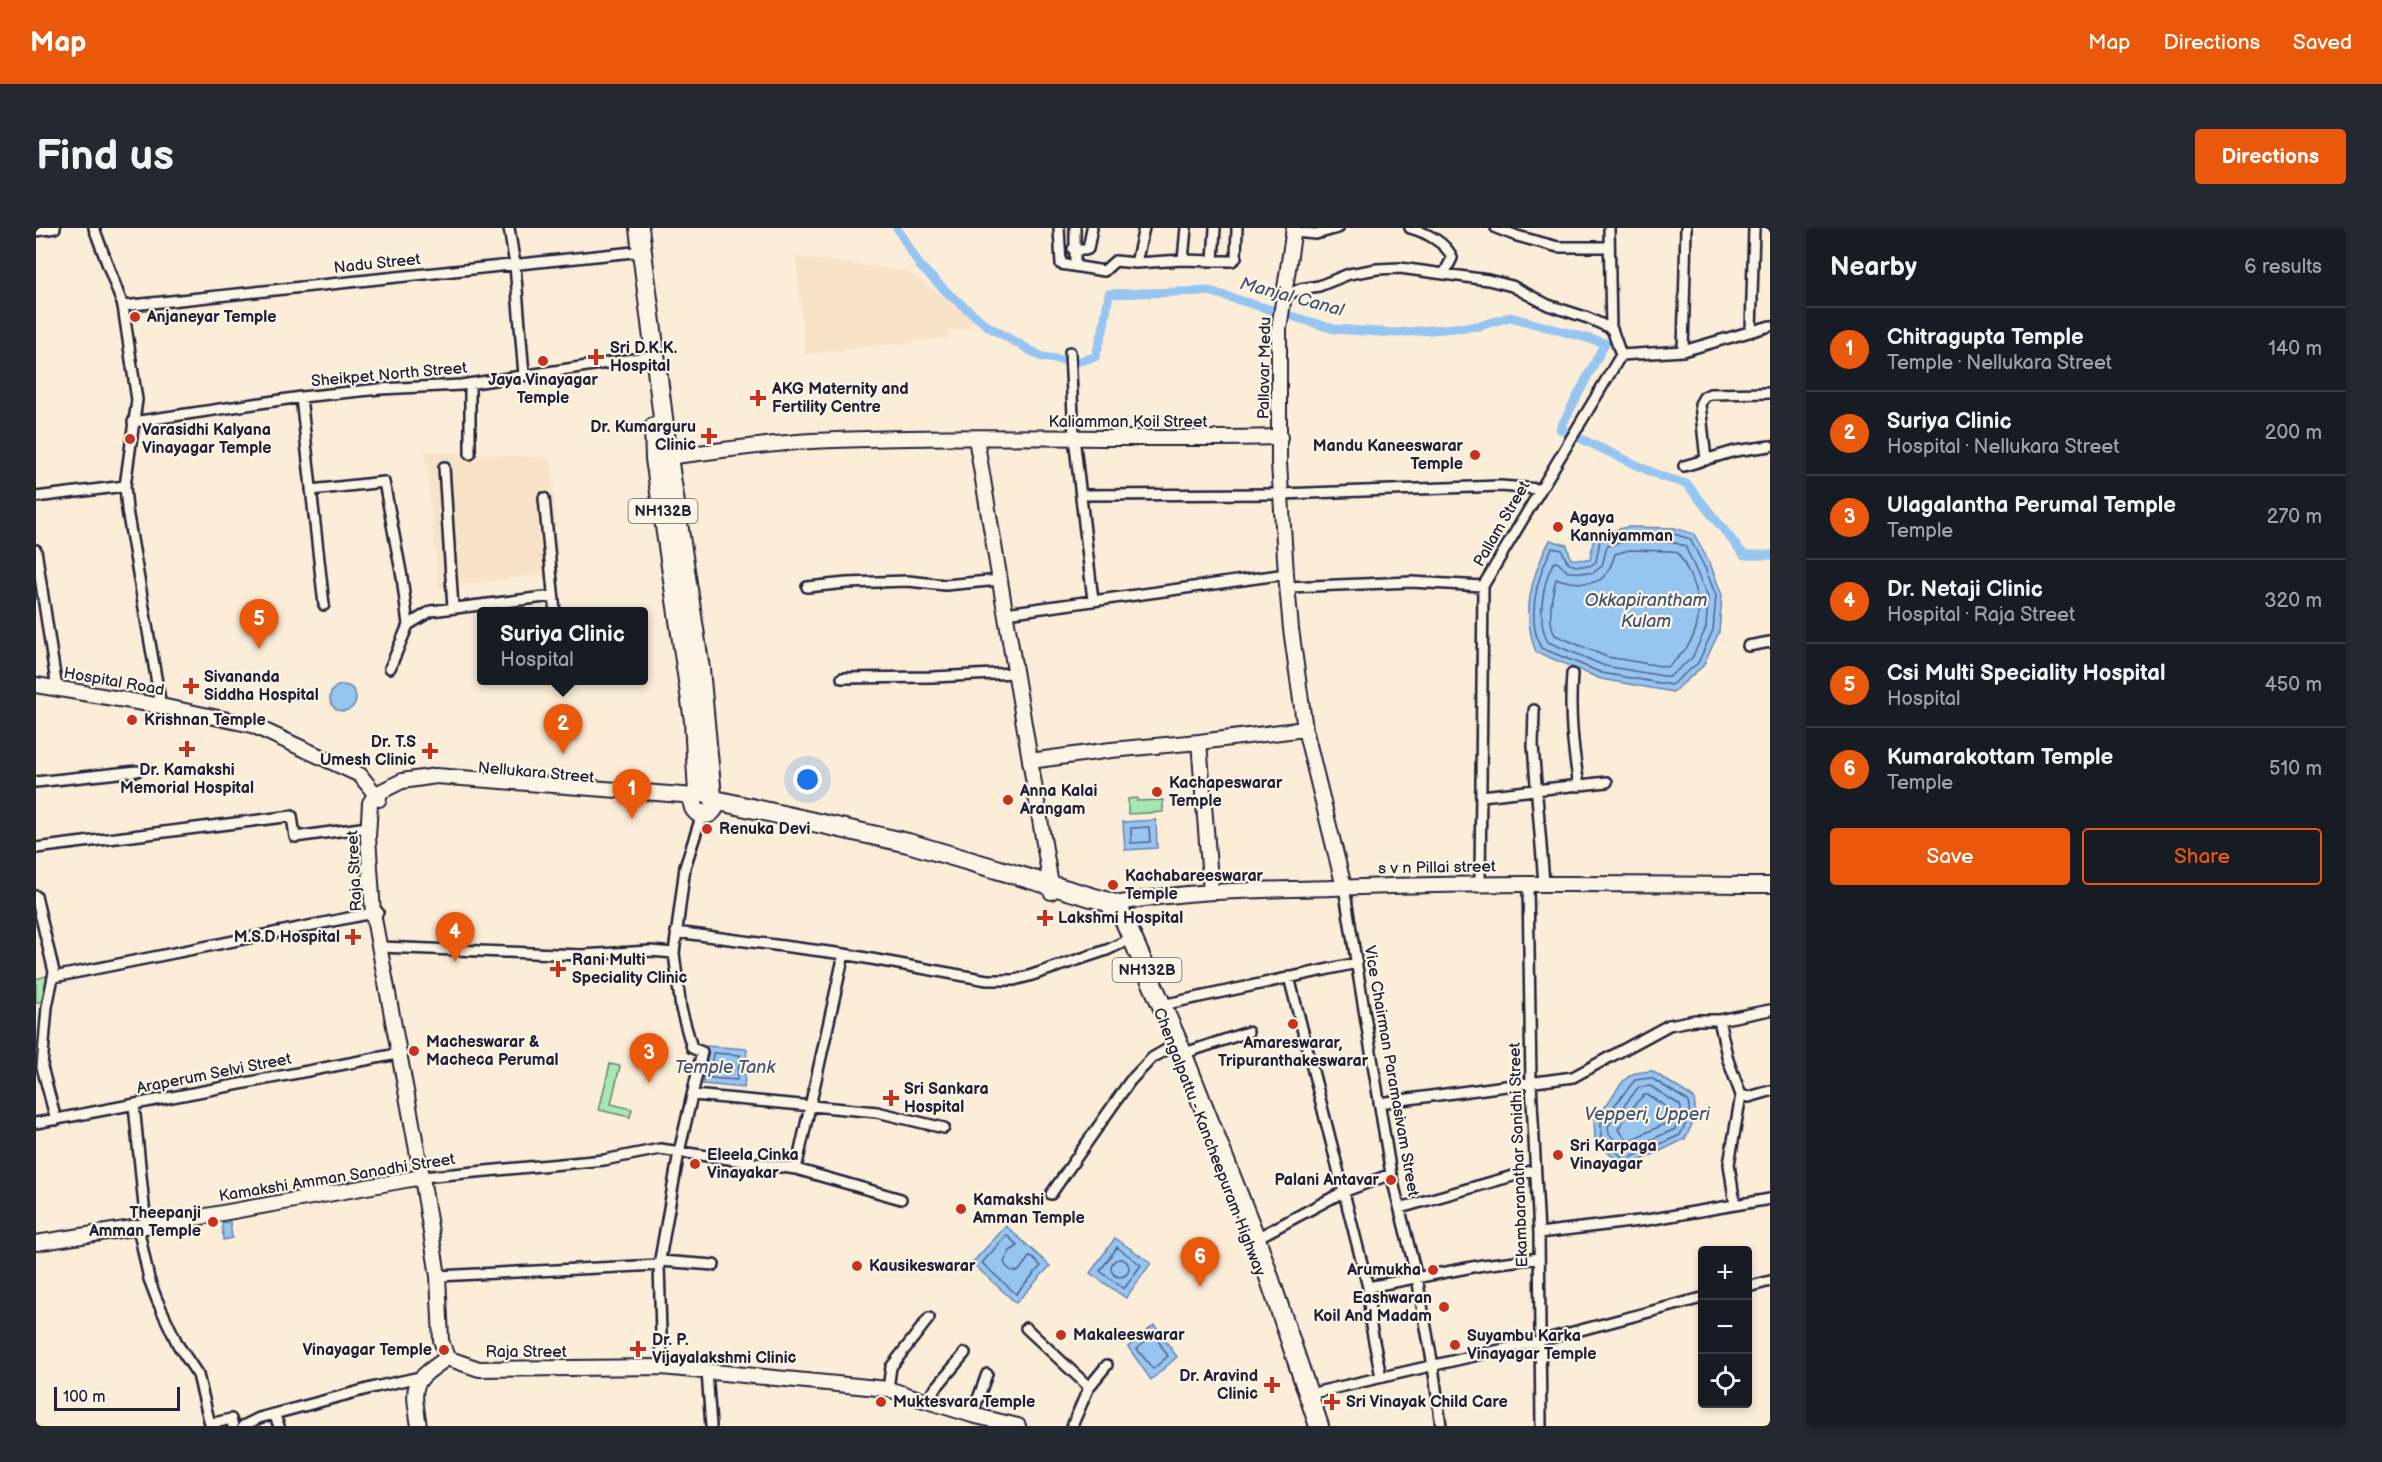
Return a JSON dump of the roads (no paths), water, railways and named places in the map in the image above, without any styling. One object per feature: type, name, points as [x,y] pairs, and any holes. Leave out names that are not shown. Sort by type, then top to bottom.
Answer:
[{"type":"highway","points":[[632,228],[639,252],[662,458]]},
{"type":"highway","points":[[639,228],[647,357],[662,458],[700,669],[704,802],[893,848],[1112,906]]},
{"type":"highway","name":"NH132B","points":[[1112,906],[1125,919],[1162,1005],[1253,1243],[1319,1426]]},
{"type":"highway","name":"Chengalpattu - Kancheepuram Highway","points":[[1112,906],[1177,1049]]},
{"type":"highway","name":"Chengalpattu - Kancheepuram Highway","points":[[1253,1243],[1311,1426]]},
{"type":"main road","name":"Pallavar Medu","points":[[1294,230],[1279,329],[1280,437],[1287,580],[1291,629],[1305,729],[1344,887]]},
{"type":"main road","name":"Kaliamman Koil Street","points":[[662,458],[810,441],[1280,437]]},
{"type":"main road","points":[[976,438],[1051,889]]},
{"type":"main road","name":"Hospital Road","points":[[36,685],[161,706],[252,725],[360,775],[377,796]]},
{"type":"main road","points":[[1030,761],[1305,729]]},
{"type":"main road","points":[[1199,742],[1211,892]]},
{"type":"main road","name":"Nellukara Street","points":[[377,796],[398,789],[436,782],[704,802]]},
{"type":"main road","name":"Raja Street","points":[[377,796],[370,803],[368,827],[380,947],[397,1054],[422,1177],[438,1276],[441,1340],[447,1358],[478,1369],[662,1367],[888,1389],[972,1415],[1018,1426]]},
{"type":"main road","name":"Raja Street","points":[[376,912],[374,819],[377,796]]},
{"type":"main road","name":"s v n Pillai street","points":[[1112,906],[1142,898],[1211,892],[1344,887],[1480,883],[1770,885]]},
{"type":"main road","points":[[1125,919],[1132,904],[1142,898]]},
{"type":"main road","name":"Kamakshi Amman Sanadhi Street","points":[[36,1243],[142,1227],[422,1177]]},
{"type":"main road","points":[[419,1426],[414,1394],[420,1377],[447,1358]]},
{"type":"street","points":[[36,231],[55,228]]},
{"type":"street","points":[[94,228],[123,306],[137,400],[125,486],[127,510],[161,706]]},
{"type":"street","points":[[509,228],[515,265],[524,375]]},
{"type":"street","points":[[1059,228],[1060,262],[1104,271],[1116,261],[1136,264],[1183,260],[1232,261],[1236,258],[1237,228]]},
{"type":"street","points":[[1075,228],[1073,249],[1075,265]]},
{"type":"street","points":[[1073,249],[1088,249],[1092,228]]},
{"type":"street","points":[[1136,264],[1144,228]]},
{"type":"street","points":[[1183,260],[1186,228]]},
{"type":"street","points":[[1214,261],[1215,228]]},
{"type":"street","points":[[1294,230],[1316,234],[1338,228]]},
{"type":"street","points":[[1410,228],[1418,230],[1448,249],[1452,258],[1444,274]]},
{"type":"street","points":[[1496,228],[1558,247],[1609,247]]},
{"type":"street","points":[[1609,228],[1611,329],[1621,355],[1683,351],[1770,326]]},
{"type":"street","points":[[1683,351],[1686,228]]},
{"type":"street","points":[[1751,331],[1754,228]]},
{"type":"street","name":"Nadu Street","points":[[123,306],[639,252]]},
{"type":"street","points":[[1284,303],[1300,289],[1319,286],[1348,274],[1400,268],[1512,286],[1548,305],[1588,318],[1611,329]]},
{"type":"street","points":[[1070,352],[1074,437],[1093,600]]},
{"type":"street","name":"Pallam Street","points":[[1480,883],[1484,586],[1539,489],[1621,355]]},
{"type":"street","name":"Sheikpet North Street","points":[[133,422],[301,397],[380,389],[470,384],[647,357]]},
{"type":"street","points":[[470,384],[470,454]]},
{"type":"street","points":[[1706,459],[1700,404],[1704,397],[1710,394],[1770,393]]},
{"type":"street","points":[[301,397],[324,605]]},
{"type":"street","points":[[1684,466],[1735,451],[1770,446]]},
{"type":"street","points":[[444,467],[453,608]]},
{"type":"street","points":[[311,490],[384,482],[402,577],[408,625],[390,668]]},
{"type":"street","points":[[36,497],[125,486]]},
{"type":"street","points":[[1082,495],[1282,494],[1500,486],[1539,489]]},
{"type":"street","points":[[544,498],[554,607]]},
{"type":"street","points":[[36,550],[57,689]]},
{"type":"street","points":[[807,587],[908,581],[945,585],[1000,580]]},
{"type":"street","points":[[1006,614],[1093,600],[1287,580],[1484,586]]},
{"type":"street","points":[[408,625],[431,611],[553,596]]},
{"type":"street","points":[[1748,646],[1770,642]]},
{"type":"street","points":[[842,678],[1016,673]]},
{"type":"street","points":[[1572,674],[1569,708],[1579,786]]},
{"type":"street","points":[[1534,710],[1533,746],[1544,883]]},
{"type":"street","points":[[36,782],[137,771]]},
{"type":"street","points":[[1482,796],[1538,792],[1607,782]]},
{"type":"street","points":[[662,1367],[660,1263],[679,1152],[702,1052],[692,1048],[681,1009],[674,953],[685,867],[704,802]]},
{"type":"street","points":[[36,848],[292,816],[295,837],[368,827]]},
{"type":"street","name":"Ekambaranathar Sanidhi Street","points":[[1528,883],[1531,1083],[1539,1233],[1541,1426]]},
{"type":"street","name":"Vice Chairman Paramasivam Street","points":[[1344,887],[1390,1174],[1418,1278],[1434,1366],[1441,1426]]},
{"type":"street","points":[[36,896],[54,977],[46,1007],[42,1067],[56,1120]]},
{"type":"street","points":[[54,977],[376,912]]},
{"type":"street","points":[[676,932],[844,954],[987,980],[1014,980],[1070,964],[1128,940]]},
{"type":"street","points":[[380,947],[581,955],[650,951],[674,953]]},
{"type":"street","points":[[796,1169],[844,954]]},
{"type":"street","points":[[1162,1005],[1357,963]]},
{"type":"street","points":[[1289,976],[1368,1287],[1371,1326],[1381,1377]]},
{"type":"street","points":[[36,1010],[46,1007]]},
{"type":"street","points":[[1379,1103],[1554,1082],[1582,1074],[1645,1036],[1668,1025],[1695,1020],[1719,1020],[1770,1011]]},
{"type":"street","points":[[1719,1020],[1728,1060],[1741,1095],[1730,1164],[1735,1205]]},
{"type":"street","points":[[1051,1194],[1130,1081],[1152,1058],[1177,1049],[1248,1032]]},
{"type":"street","name":"Araperum Selvi Street","points":[[36,1123],[397,1054]]},
{"type":"street","points":[[1741,1095],[1749,1097],[1770,1091]]},
{"type":"street","points":[[693,1095],[877,1112],[944,1128]]},
{"type":"street","points":[[134,1105],[142,1227],[149,1279],[178,1345],[198,1375],[210,1424],[231,1419],[233,1426]]},
{"type":"street","name":"Kamakshi Amman Sanadhi Street","points":[[422,1177],[604,1160],[660,1149],[796,1169],[901,1199]]},
{"type":"street","points":[[1400,1209],[1534,1170]]},
{"type":"street","points":[[1253,1243],[1343,1192],[1390,1174]]},
{"type":"street","points":[[1539,1233],[1647,1220],[1770,1199]]},
{"type":"street","points":[[1368,1287],[1483,1265],[1539,1258]]},
{"type":"street","points":[[438,1276],[660,1263],[714,1265]]},
{"type":"street","points":[[1752,1286],[1770,1281]]},
{"type":"street","points":[[1309,1394],[1539,1341],[1698,1299]]},
{"type":"street","points":[[888,1389],[891,1367],[929,1318]]},
{"type":"street","points":[[1026,1328],[1089,1387]]},
{"type":"street","points":[[926,1400],[965,1353]]},
{"type":"street","points":[[1072,1426],[1089,1387],[1107,1365]]},
{"type":"street","points":[[707,1372],[711,1426]]},
{"type":"street","points":[[972,1415],[987,1374]]},
{"type":"street","points":[[243,1426],[259,1418],[420,1377]]},
{"type":"street","points":[[274,1414],[279,1426]]},
{"type":"water","name":"Okkapirantham Kulam","points":[[1627,527],[1675,528],[1694,534],[1711,566],[1722,595],[1719,632],[1703,666],[1673,692],[1601,679],[1536,652],[1529,623],[1530,595],[1538,567],[1550,540],[1567,545],[1571,559],[1590,560],[1594,535]]},
{"type":"water","points":[[343,685],[352,689],[356,698],[352,707],[343,711],[334,707],[330,698],[334,689]]},
{"type":"water","points":[[1156,820],[1157,848],[1125,850],[1123,822]]},
{"type":"water","name":"Temple Tank","points":[[706,1046],[747,1049],[744,1088],[703,1084]]},
{"type":"water","name":"Vepperi, Upperi","points":[[1652,1071],[1694,1098],[1696,1116],[1685,1139],[1625,1168],[1595,1139],[1594,1118],[1600,1114],[1627,1078],[1635,1073]]},
{"type":"water","points":[[230,1222],[232,1238],[223,1240],[222,1223]]},
{"type":"water","points":[[1006,1226],[1050,1266],[1016,1303],[972,1263]]},
{"type":"water","points":[[1115,1238],[1151,1263],[1126,1298],[1090,1273]]},
{"type":"water","points":[[1154,1325],[1177,1357],[1151,1380],[1128,1347]]},
{"type":"waterway","name":"Manjal Canal","points":[[897,228],[920,266],[951,296],[989,327],[1042,357],[1076,362],[1095,357],[1103,331],[1109,294],[1209,291],[1334,329],[1395,333],[1479,326],[1510,317],[1605,343],[1560,429],[1660,476],[1687,484],[1744,555],[1770,555]]},
{"type":"place","name":"Anjaneyar Temple","points":[[135,317]]},
{"type":"place","name":"Sri D.K.K. Hospital","points":[[596,357]]},
{"type":"place","name":"Jaya Vinayagar Temple","points":[[543,361]]},
{"type":"place","name":"AKG Maternity and Fertility Centre","points":[[758,398]]},
{"type":"place","name":"Dr. Kumarguru Clinic","points":[[709,436]]},
{"type":"place","name":"Varasidhi Kalyana Vinayagar Temple","points":[[130,439]]},
{"type":"place","name":"Mandu Kaneeswarar Temple","points":[[1475,455]]},
{"type":"place","name":"Agaya Kanniyamman","points":[[1558,527]]},
{"type":"place","name":"Csi Multi Speciality Hospital","points":[[259,649]]},
{"type":"place","name":"Sivananda Siddha Hospital","points":[[191,686]]},
{"type":"place","name":"Krishnan Temple","points":[[132,720]]},
{"type":"place","name":"Dr. Kamakshi Memorial Hospital","points":[[187,749]]},
{"type":"place","name":"Dr. T.S Umesh Clinic","points":[[430,751]]},
{"type":"place","name":"Suriya Clinic","points":[[563,754]]},
{"type":"place","name":"Kachapeswarar Temple","points":[[1157,792]]},
{"type":"place","name":"Anna Kalai Arangam","points":[[1008,800]]},
{"type":"place","name":"Chitragupta Temple","points":[[632,819]]},
{"type":"place","name":"Renuka Devi","points":[[707,829]]},
{"type":"place","name":"Kachabareeswarar Temple","points":[[1113,885]]},
{"type":"place","name":"Lakshmi Hospital","points":[[1045,918]]},
{"type":"place","name":"M.S.D Hospital","points":[[353,937]]},
{"type":"place","name":"Dr. Netaji Clinic","points":[[455,962]]},
{"type":"place","name":"Rani Multi Speciality Clinic","points":[[558,969]]},
{"type":"place","name":"Amareswarar, Tripuranthakeswarar","points":[[1293,1024]]},
{"type":"place","name":"Macheswarar & Macheca Perumal","points":[[414,1051]]},
{"type":"place","name":"Ulagalantha Perumal Temple","points":[[649,1083]]},
{"type":"place","name":"Sri Sankara Hospital","points":[[891,1098]]},
{"type":"place","name":"Sri Karpaga Vinayagar","points":[[1558,1155]]},
{"type":"place","name":"Eleela Cinka Vinayakar","points":[[695,1164]]},
{"type":"place","name":"Palani Antavar","points":[[1391,1180]]},
{"type":"place","name":"Kamakshi Amman Temple","points":[[961,1209]]},
{"type":"place","name":"Theepanji Amman Temple","points":[[213,1222]]},
{"type":"place","name":"Kausikeswarar","points":[[857,1266]]},
{"type":"place","name":"Arumukha","points":[[1433,1270]]},
{"type":"place","name":"Kumarakottam Temple","points":[[1200,1287]]},
{"type":"place","name":"Eashwaran Koil And Madam","points":[[1444,1307]]},
{"type":"place","name":"Makaleeswarar","points":[[1061,1335]]},
{"type":"place","name":"Suyambu Karka Vinayagar Temple","points":[[1455,1345]]},
{"type":"place","name":"Dr. P. Vijayalakshmi Clinic","points":[[638,1349]]},
{"type":"place","name":"Vinayagar Temple","points":[[444,1350]]},
{"type":"place","name":"Dr. Aravind Clinic","points":[[1272,1385]]},
{"type":"place","name":"Muktesvara Temple","points":[[881,1402]]},
{"type":"place","name":"Sri Vinayak Child Care","points":[[1332,1402]]}]
